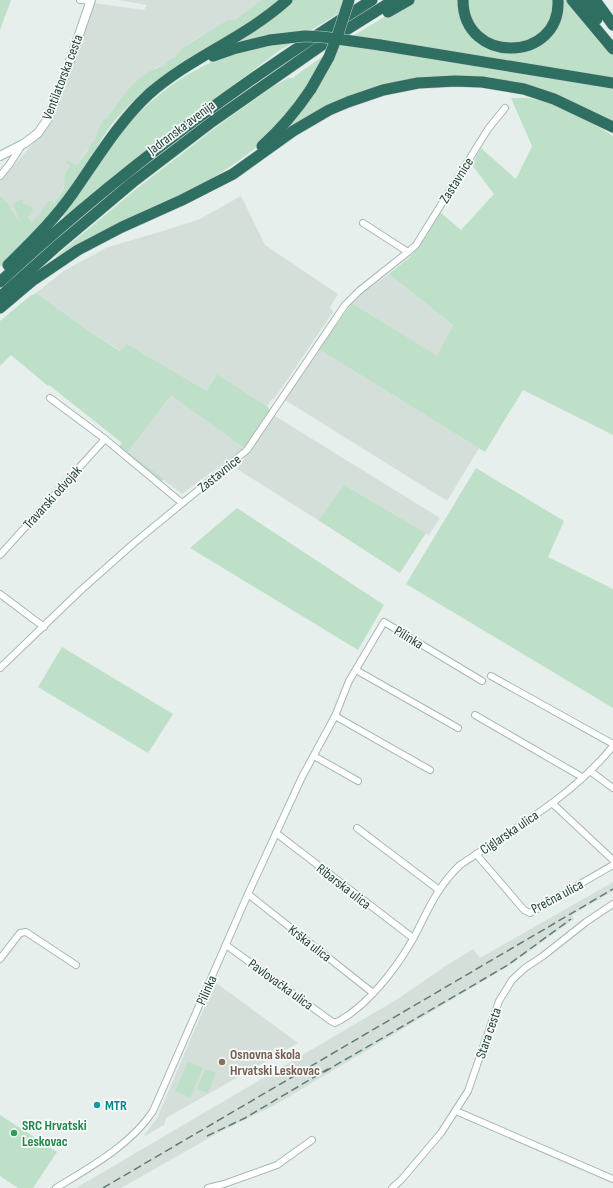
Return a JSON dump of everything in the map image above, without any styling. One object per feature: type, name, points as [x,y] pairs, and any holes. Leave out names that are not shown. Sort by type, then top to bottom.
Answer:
[{"type":"highway","points":[[0,272],[32,242],[52,220],[73,194],[109,139],[149,94],[193,62],[251,28],[287,0]]},
{"type":"highway","points":[[221,179],[283,126],[311,90],[329,56],[338,34],[348,0]]},
{"type":"highway","points":[[258,76],[273,60],[362,0]]},
{"type":"highway","name":"Jadranska avenija","points":[[0,282],[118,181],[188,125],[330,26],[372,0]]},
{"type":"highway","name":"Jadranska avenija","points":[[0,297],[51,251],[133,182],[213,120],[322,45],[394,0]]},
{"type":"highway","points":[[267,83],[291,73],[409,0]]},
{"type":"highway","points":[[463,0],[464,12],[470,27],[476,35],[491,45],[514,49],[530,45],[547,32],[555,18],[558,0]]},
{"type":"highway","points":[[572,0],[613,49]]},
{"type":"highway","points":[[583,0],[613,41]]},
{"type":"highway","points":[[595,0],[613,25]]},
{"type":"highway","points":[[166,81],[187,69],[233,49],[270,40],[305,36],[380,45],[613,83]]},
{"type":"highway","points":[[0,308],[32,281],[78,250],[122,227],[182,200],[233,174],[292,131],[329,110],[365,95],[418,83],[455,81],[482,82],[524,89],[561,102],[613,126]]},
{"type":"main road","name":"Ventilatorska cesta","points":[[2,154],[22,145],[38,133],[47,120],[91,1]]},
{"type":"street","points":[[80,0],[91,1]]},
{"type":"street","name":"Zastavnice","points":[[0,668],[80,591],[134,543],[247,450],[345,306],[359,291],[416,245],[488,129],[505,108]]},
{"type":"street","points":[[0,176],[22,145]]},
{"type":"street","points":[[363,223],[408,252]]},
{"type":"street","points":[[50,398],[105,439],[182,503]]},
{"type":"street","name":"Travarski odvojak","points":[[0,555],[105,439]]},
{"type":"street","points":[[0,594],[44,627]]},
{"type":"street","name":"Pilinka","points":[[56,1188],[95,1164],[133,1136],[147,1120],[161,1095],[248,894],[302,777],[335,716],[345,691],[356,670],[384,622],[482,681]]},
{"type":"street","points":[[356,670],[458,728]]},
{"type":"street","name":"Ciglarska ulica","points":[[335,1023],[357,1008],[373,993],[395,968],[439,890],[449,876],[460,865],[552,803],[590,771],[613,745],[491,676]]},
{"type":"street","points":[[475,715],[582,777]]},
{"type":"street","points":[[335,716],[430,770]]},
{"type":"street","points":[[314,756],[358,781]]},
{"type":"street","points":[[590,771],[613,788]]},
{"type":"street","points":[[552,803],[613,860]]},
{"type":"street","points":[[357,828],[439,890]]},
{"type":"street","name":"Ribarska ulica","points":[[276,833],[413,938]]},
{"type":"street","name":"Prečna ulica","points":[[476,854],[524,910],[530,913],[613,865]]},
{"type":"street","name":"Krška ulica","points":[[248,894],[373,993]]},
{"type":"street","name":"Stara cesta","points":[[392,1188],[401,1180],[436,1138],[456,1111],[468,1091],[499,1001],[512,980],[525,968],[543,956],[586,922],[613,904]]},
{"type":"street","points":[[0,959],[20,933],[26,932],[76,965]]},
{"type":"street","name":"Pavlovačka ulica","points":[[226,945],[335,1023]]},
{"type":"street","points":[[456,1111],[613,1179]]},
{"type":"street","points":[[208,1188],[224,1184],[277,1165],[312,1140]]},
{"type":"shaded area","points":[[118,0],[261,0],[234,20],[201,36],[182,48],[176,56],[168,61],[164,66],[157,67],[137,81],[119,101],[98,130],[94,143],[85,152],[60,194],[24,236],[8,204],[0,195],[0,181],[46,129],[93,3],[144,10],[147,5]]},
{"type":"shaded area","points":[[241,196],[265,245],[338,294],[330,307],[333,312],[274,399],[272,399],[267,406],[217,374],[207,391],[127,344],[121,351],[93,334],[36,293],[65,270],[108,247],[200,219]]},
{"type":"shaded area","points":[[389,274],[453,325],[437,357],[352,303],[360,295]]},
{"type":"shaded area","points":[[319,349],[479,448],[447,501],[285,400]]},
{"type":"shaded area","points":[[171,394],[244,448],[182,494],[128,452]]},
{"type":"shaded area","points":[[275,416],[440,518],[429,535],[344,485],[318,520],[237,469]]},
{"type":"shaded area","points":[[613,882],[613,891],[572,915],[574,919],[510,965],[275,1105],[218,1133],[121,1188],[76,1188],[396,1000],[473,949],[480,958]]},
{"type":"shaded area","name":"Osnovna škola Hrvatski Leskovac","points":[[215,982],[298,1043],[166,1118],[164,1125],[143,1137],[157,1118]]},
{"type":"green space","points":[[0,0],[11,0],[0,30]]},
{"type":"green space","points":[[261,0],[281,0],[264,14],[161,77],[132,102],[107,131],[79,179],[66,197],[30,238],[0,267],[0,195],[8,204],[20,223],[13,203],[23,199],[23,204],[31,206],[33,210],[28,217],[32,223],[48,201],[54,202],[61,194],[64,188],[65,174],[70,167],[70,165],[65,163],[67,161],[77,165],[92,142],[94,142],[104,119],[106,119],[124,95],[138,80],[146,73],[164,66],[168,61],[176,56],[182,48],[228,20],[234,20]]},
{"type":"green space","points":[[292,0],[344,0],[341,12],[308,32],[230,46]]},
{"type":"green space","points":[[414,0],[461,0],[478,40],[535,46],[561,0],[568,0],[613,56],[613,79],[353,36]]},
{"type":"green space","points":[[466,0],[555,0],[549,24],[531,42],[499,45],[476,30]]},
{"type":"green space","points":[[291,44],[280,50],[128,165],[64,217],[63,216],[124,130],[149,103],[163,91],[211,62],[249,48]]},
{"type":"green space","points":[[340,44],[613,86],[613,123],[553,96],[420,79],[283,133]]},
{"type":"green space","points":[[323,56],[298,102],[257,147],[212,179],[122,221],[56,257],[135,190],[223,122],[271,88],[288,78],[294,78]]},
{"type":"green space","points":[[511,98],[531,98],[555,105],[585,119],[613,136],[613,435],[523,390],[485,452],[319,349],[352,303],[437,356],[453,325],[389,274],[410,257],[419,246],[440,212],[461,230],[494,194],[472,165],[481,148],[516,179],[532,146]]},
{"type":"green space","points":[[36,293],[93,334],[120,351],[127,344],[207,391],[217,374],[267,406],[270,410],[269,412],[244,448],[171,395],[128,452],[164,479],[160,483],[118,448],[122,443],[49,385],[48,386],[11,355],[0,366],[0,321],[30,296]]},
{"type":"green space","points":[[476,468],[564,521],[548,557],[613,589],[613,708],[406,584]]},
{"type":"green space","points":[[344,485],[426,533],[400,573],[318,520]]},
{"type":"green space","points":[[237,508],[384,605],[358,650],[190,548]]},
{"type":"green space","points":[[62,647],[173,714],[148,753],[38,687]]},
{"type":"green space","points":[[188,1062],[203,1068],[190,1098],[175,1091]]},
{"type":"green space","points":[[205,1069],[216,1073],[208,1093],[197,1089]]},
{"type":"green space","name":"SRC Hrvatski Leskovac","points":[[0,1115],[57,1152],[33,1188],[18,1188],[0,1176]]},
{"type":"railway","points":[[103,1188],[613,889]]},
{"type":"railway","points":[[324,1072],[508,965],[571,919]]},
{"type":"railway","points":[[207,1136],[245,1118],[328,1069]]},
{"type":"place","name":"Osnovna škola Hrvatski Leskovac","points":[[222,1062]]},
{"type":"place","name":"MTR","points":[[97,1105]]},
{"type":"place","name":"SRC Hrvatski Leskovac","points":[[14,1133]]}]
